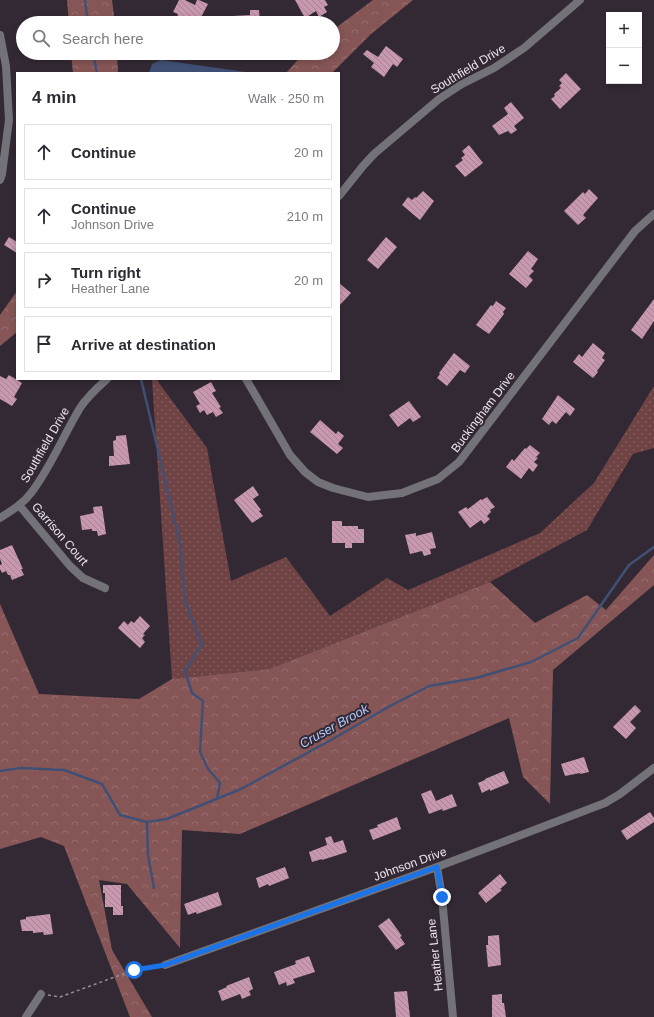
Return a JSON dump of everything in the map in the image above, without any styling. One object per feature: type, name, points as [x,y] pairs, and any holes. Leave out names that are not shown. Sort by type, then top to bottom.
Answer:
[{"type":"street","name":"Southfield Drive","points":[[340,195],[362,166],[374,154],[439,100],[462,84],[494,68],[524,48],[580,0]]},
{"type":"street","points":[[0,35],[6,66],[9,120],[0,180]]},
{"type":"street","name":"Buckingham Drive","points":[[247,380],[290,455],[305,472],[318,482],[333,488],[368,497],[402,493],[438,479],[459,462],[635,231],[654,214]]},
{"type":"street","name":"Southfield Drive","points":[[0,518],[19,505],[30,494],[48,468],[81,407],[106,380]]},
{"type":"street","name":"Garrison Court","points":[[19,505],[70,566],[84,578],[105,588]]},
{"type":"street","name":"Johnson Drive","points":[[165,965],[437,867],[605,803],[620,794],[654,768]]},
{"type":"street","name":"Heather Lane","points":[[437,867],[442,897],[453,1017]]},
{"type":"street","points":[[26,1017],[41,994]]},
{"type":"path","points":[[41,994],[60,997],[134,970],[165,965]]},
{"type":"shaded area","points":[[152,380],[157,380],[207,448],[231,581],[286,557],[330,616],[387,578],[408,590],[540,533],[594,483],[654,386],[654,448],[633,454],[587,530],[490,582],[269,669],[172,679]]},
{"type":"green space","points":[[67,0],[112,0],[114,16],[68,16]]},
{"type":"green space","points":[[373,0],[413,0],[371,34],[333,72],[287,72],[298,60],[340,60],[340,25]]},
{"type":"green space","points":[[72,60],[117,60],[118,72],[73,72]]},
{"type":"green space","points":[[16,292],[16,333],[0,346],[0,315]]},
{"type":"green space","points":[[654,555],[654,585],[553,670],[550,804],[523,777],[509,718],[240,834],[182,830],[180,948],[127,884],[99,880],[112,950],[152,1017],[130,1017],[64,846],[41,837],[0,849],[0,604],[39,694],[139,699],[172,679],[269,669],[490,582],[535,623],[587,595],[606,610]]},
{"type":"water","points":[[161,60],[246,72],[149,72],[152,64]]},
{"type":"building","points":[[179,0],[185,0],[195,5],[197,0],[208,4],[202,16],[177,16],[178,14],[173,12]]},
{"type":"building","points":[[295,0],[325,0],[328,5],[324,7],[327,12],[321,16],[318,16],[316,11],[308,16],[304,16]]},
{"type":"building","points":[[250,10],[259,10],[259,16],[233,16],[250,15]]},
{"type":"building","points":[[386,46],[403,59],[397,67],[393,64],[384,77],[371,67],[374,63],[363,54],[367,50],[378,57]]},
{"type":"building","points":[[566,73],[581,89],[560,109],[551,99],[561,88],[559,86],[562,83],[559,80]]},
{"type":"building","points":[[511,102],[524,118],[514,126],[517,130],[511,134],[508,131],[499,135],[492,126],[508,114],[504,108]]},
{"type":"building","points":[[469,145],[483,163],[465,177],[455,166],[463,160],[461,158],[465,155],[462,151]]},
{"type":"building","points":[[589,189],[598,198],[583,215],[586,218],[578,225],[564,211],[583,192],[585,194]]},
{"type":"building","points":[[423,191],[434,201],[420,220],[402,205],[408,197],[412,200]]},
{"type":"building","points":[[9,237],[16,241],[16,252],[4,245]]},
{"type":"building","points":[[386,237],[397,247],[378,269],[367,260]]},
{"type":"building","points":[[528,251],[538,259],[531,269],[534,271],[529,276],[533,280],[526,288],[509,274]]},
{"type":"building","points":[[340,284],[351,293],[340,305]]},
{"type":"building","points":[[654,299],[654,321],[642,339],[631,330]]},
{"type":"building","points":[[496,301],[506,308],[503,312],[504,314],[489,334],[476,325],[491,305],[493,306]]},
{"type":"building","points":[[593,343],[605,353],[602,358],[605,360],[593,378],[573,362],[579,354],[582,357]]},
{"type":"building","points":[[454,353],[470,366],[465,373],[460,370],[447,386],[437,378]]},
{"type":"building","points":[[9,375],[22,383],[14,397],[17,399],[12,406],[0,399],[0,376],[6,379]]},
{"type":"building","points":[[211,382],[216,391],[212,393],[223,413],[216,417],[213,412],[207,415],[204,410],[200,413],[196,406],[200,404],[193,392]]},
{"type":"building","points":[[558,395],[575,409],[570,416],[566,412],[556,424],[552,421],[549,425],[542,419]]},
{"type":"building","points":[[409,401],[421,417],[413,422],[410,418],[398,427],[389,415]]},
{"type":"building","points":[[320,420],[336,434],[338,431],[344,436],[338,444],[343,448],[337,454],[310,432]]},
{"type":"building","points":[[126,435],[130,464],[109,466],[109,456],[114,456],[113,441],[116,440],[116,436]]},
{"type":"building","points":[[530,445],[540,453],[534,462],[538,465],[533,472],[529,468],[521,479],[506,467],[512,459],[514,461],[525,448],[526,449]]},
{"type":"building","points":[[253,486],[259,495],[253,499],[261,510],[259,511],[263,516],[252,523],[234,500]]},
{"type":"building","points":[[487,497],[495,507],[490,510],[491,512],[487,516],[490,519],[484,524],[481,520],[470,528],[458,512],[466,507],[468,509],[481,499],[482,500]]},
{"type":"building","points":[[102,506],[106,534],[98,536],[97,531],[92,531],[92,529],[82,530],[80,516],[94,513],[93,507]]},
{"type":"building","points":[[332,521],[342,521],[342,526],[358,526],[358,529],[364,529],[364,543],[352,543],[352,548],[345,548],[345,543],[332,543]]},
{"type":"building","points":[[432,532],[436,548],[430,549],[431,554],[424,556],[422,551],[410,554],[405,535],[416,533],[416,536]]},
{"type":"building","points":[[12,545],[23,569],[21,569],[24,575],[12,580],[6,571],[2,573],[0,569],[0,565],[2,564],[0,559],[0,550]]},
{"type":"building","points":[[140,616],[150,626],[143,634],[145,635],[142,638],[145,642],[140,648],[118,628],[124,621],[128,625],[131,621],[134,623]]},
{"type":"building","points":[[635,705],[641,711],[630,722],[636,728],[626,739],[613,727]]},
{"type":"building","points":[[584,757],[589,772],[565,776],[561,764]]},
{"type":"building","points":[[504,771],[509,783],[482,793],[478,783]]},
{"type":"building","points":[[431,790],[436,801],[452,794],[457,806],[443,811],[442,809],[429,814],[421,794]]},
{"type":"building","points":[[650,812],[654,818],[654,822],[627,840],[621,831]]},
{"type":"building","points":[[397,817],[401,829],[373,840],[369,830]]},
{"type":"building","points":[[331,836],[334,843],[343,840],[347,852],[312,862],[309,852],[327,845],[325,838]]},
{"type":"building","points":[[285,867],[289,878],[269,886],[268,884],[259,888],[256,878]]},
{"type":"building","points":[[500,874],[507,883],[500,889],[502,890],[486,903],[478,893]]},
{"type":"building","points":[[103,885],[121,885],[121,906],[123,906],[123,915],[113,915],[113,907],[105,907],[105,893],[103,893]]},
{"type":"building","points":[[218,892],[222,905],[197,914],[196,912],[188,915],[184,904]]},
{"type":"building","points":[[50,914],[53,934],[44,935],[43,932],[33,933],[33,931],[22,931],[20,920],[26,919],[26,917]]},
{"type":"building","points":[[389,918],[402,936],[400,937],[405,944],[396,950],[378,926]]},
{"type":"building","points":[[499,935],[501,965],[488,967],[486,945],[488,945],[488,936]]},
{"type":"building","points":[[309,956],[315,972],[293,979],[295,983],[287,986],[286,982],[279,985],[274,972],[296,964],[295,961]]},
{"type":"building","points":[[249,977],[253,989],[249,991],[251,995],[242,999],[240,994],[222,1001],[218,991],[227,987],[226,986]]},
{"type":"building","points":[[407,991],[410,1017],[396,1017],[394,992]]},
{"type":"building","points":[[502,994],[502,1003],[504,1003],[506,1017],[492,1017],[492,995]]},
{"type":"waterway","points":[[85,0],[87,16]]},
{"type":"waterway","points":[[94,60],[97,72]]},
{"type":"waterway","points":[[141,380],[180,543],[185,601],[202,644],[185,671],[192,693],[203,701],[200,752],[208,769],[220,783],[217,799]]},
{"type":"waterway","name":"Cruser Brook","points":[[0,771],[21,768],[64,770],[102,784],[120,815],[147,822],[167,819],[241,789],[429,686],[476,678],[531,662],[578,638],[629,565],[654,547]]},
{"type":"waterway","points":[[147,822],[148,855],[154,888]]},
{"type":"route","points":[[134,970],[165,965],[437,867],[442,897]]}]
